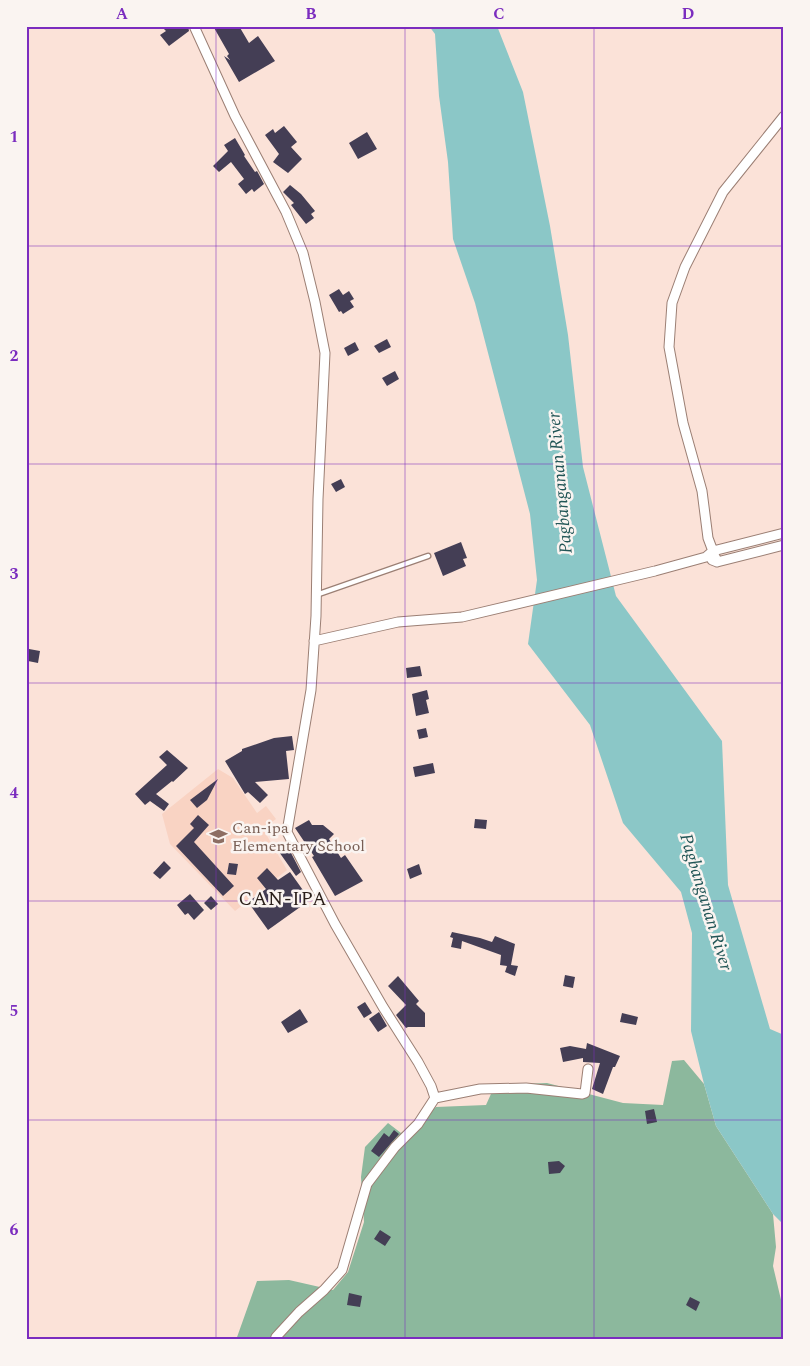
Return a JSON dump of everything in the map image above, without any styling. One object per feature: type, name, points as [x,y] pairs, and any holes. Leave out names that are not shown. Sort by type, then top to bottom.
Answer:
[{"type":"street","points":[[194,26],[235,116],[286,212],[303,254],[325,353],[311,690],[287,832],[335,924],[383,1007],[418,1062],[431,1086],[435,1098]]},
{"type":"street","points":[[784,116],[724,192],[685,267],[672,303],[669,348],[683,423],[702,492],[710,554],[717,562],[784,544]]},
{"type":"street","points":[[314,641],[398,622],[462,617],[655,571],[784,534]]},
{"type":"street","points":[[275,1340],[299,1312],[324,1290],[342,1270],[368,1184],[395,1147],[418,1124],[435,1098],[480,1089],[526,1088],[584,1094],[588,1069]]},
{"type":"lane","points":[[316,594],[428,556]]},
{"type":"shaded area","name":"Can-ipa Elementary School","points":[[218,769],[233,778],[257,813],[266,806],[276,819],[263,829],[287,870],[235,911],[170,844],[162,814]]},
{"type":"green space","points":[[684,1060],[704,1084],[716,1126],[773,1214],[776,1247],[773,1266],[784,1306],[784,1340],[236,1340],[257,1281],[289,1280],[333,1290],[348,1272],[364,1222],[361,1177],[365,1147],[388,1123],[401,1133],[436,1107],[486,1105],[495,1085],[547,1083],[623,1103],[663,1105],[672,1061]]},
{"type":"water","name":"Pagbanganan River","points":[[429,26],[497,26],[523,92],[550,226],[568,335],[583,467],[616,596],[722,741],[728,885],[770,1029],[784,1035],[784,1225],[773,1214],[716,1126],[691,1031],[692,933],[681,892],[623,823],[590,725],[528,644],[537,580],[530,514],[475,303],[453,239],[448,162],[439,96],[435,34]]},
{"type":"building","points":[[161,26],[188,26],[189,31],[169,46],[160,35],[166,31]]},
{"type":"building","points":[[213,26],[239,26],[249,43],[258,36],[275,61],[239,82],[224,56],[230,60],[227,56],[229,54]]},
{"type":"building","points":[[284,126],[297,142],[291,147],[302,159],[288,173],[273,162],[279,154],[265,135],[273,129],[275,133]]},
{"type":"building","points":[[367,132],[377,149],[358,159],[349,143]]},
{"type":"building","points":[[235,138],[244,156],[255,172],[257,171],[264,184],[254,192],[252,189],[246,194],[238,184],[244,179],[231,162],[219,172],[213,166],[228,151],[224,145]]},
{"type":"building","points":[[290,185],[301,194],[315,211],[311,214],[314,218],[306,224],[291,205],[294,203],[283,192]]},
{"type":"building","points":[[339,289],[343,295],[349,291],[354,299],[350,301],[354,307],[343,314],[341,311],[339,312],[329,295]]},
{"type":"building","points":[[387,339],[391,347],[379,353],[374,346]]},
{"type":"building","points":[[355,342],[359,350],[348,356],[344,348]]},
{"type":"building","points":[[395,371],[399,379],[387,386],[382,378]]},
{"type":"building","points":[[341,479],[345,487],[336,492],[331,484]]},
{"type":"building","points":[[461,542],[467,558],[463,559],[466,566],[443,576],[434,553]]},
{"type":"building","points":[[29,649],[40,651],[38,663],[28,661]]},
{"type":"building","points":[[420,666],[422,676],[407,678],[406,668]]},
{"type":"building","points":[[427,690],[429,699],[426,700],[429,713],[416,716],[412,694]]},
{"type":"building","points":[[426,728],[428,737],[419,739],[417,730]]},
{"type":"building","points":[[292,736],[294,750],[286,751],[289,779],[255,782],[268,795],[260,803],[248,792],[245,794],[225,761],[242,751],[242,749],[274,738]]},
{"type":"building","points":[[167,750],[188,768],[156,794],[169,804],[164,811],[150,801],[145,805],[135,794],[167,765],[159,757]]},
{"type":"building","points":[[433,763],[435,773],[415,777],[413,767]]},
{"type":"building","points":[[218,779],[207,800],[197,808],[190,800]]},
{"type":"building","points":[[198,815],[209,825],[194,842],[234,886],[223,896],[176,846],[194,828],[190,824]]},
{"type":"building","points":[[475,819],[487,820],[486,829],[474,828]]},
{"type":"building","points":[[309,820],[312,825],[323,825],[334,834],[329,839],[341,858],[345,855],[363,881],[335,896],[312,857],[314,856],[295,828]]},
{"type":"building","points":[[284,844],[301,872],[296,876],[277,849]]},
{"type":"building","points":[[164,861],[171,868],[160,879],[153,873]]},
{"type":"building","points":[[229,863],[238,864],[236,875],[227,874]]},
{"type":"building","points":[[419,864],[422,874],[410,879],[407,869]]},
{"type":"building","points":[[267,868],[278,880],[290,872],[310,900],[268,930],[248,902],[266,889],[257,878]]},
{"type":"building","points":[[190,894],[204,910],[194,920],[188,913],[185,915],[177,905]]},
{"type":"building","points":[[211,896],[218,904],[211,910],[204,903]]},
{"type":"building","points":[[452,932],[492,942],[495,936],[515,944],[511,965],[518,966],[515,976],[505,972],[507,966],[500,965],[501,955],[462,941],[461,949],[451,947],[453,938],[450,937]]},
{"type":"building","points":[[565,975],[575,977],[573,988],[563,986]]},
{"type":"building","points":[[398,976],[419,1001],[416,1004],[425,1013],[425,1027],[406,1028],[396,1015],[406,1005],[388,986]]},
{"type":"building","points":[[365,1002],[372,1013],[364,1018],[357,1007]]},
{"type":"building","points":[[300,1009],[308,1022],[288,1033],[281,1022]]},
{"type":"building","points":[[379,1012],[387,1026],[378,1032],[369,1019]]},
{"type":"building","points":[[622,1013],[638,1017],[636,1025],[620,1022]]},
{"type":"building","points":[[587,1043],[620,1056],[615,1067],[613,1067],[603,1094],[592,1089],[600,1063],[583,1062],[583,1058],[563,1062],[560,1048],[570,1046],[586,1049]]},
{"type":"building","points":[[654,1109],[657,1122],[647,1124],[645,1111]]},
{"type":"building","points":[[394,1130],[399,1134],[379,1157],[371,1151],[384,1133],[389,1137]]},
{"type":"building","points":[[559,1161],[565,1166],[560,1173],[549,1174],[548,1162]]},
{"type":"building","points":[[380,1230],[391,1237],[385,1246],[374,1239]]},
{"type":"building","points":[[349,1293],[362,1296],[360,1307],[347,1305]]},
{"type":"building","points":[[690,1297],[700,1302],[696,1311],[686,1305]]},
{"type":"place","name":"Can-ipa Elementary School","points":[[218,837]]},
{"type":"district","name":"CAN-IPA","points":[[283,899]]}]
